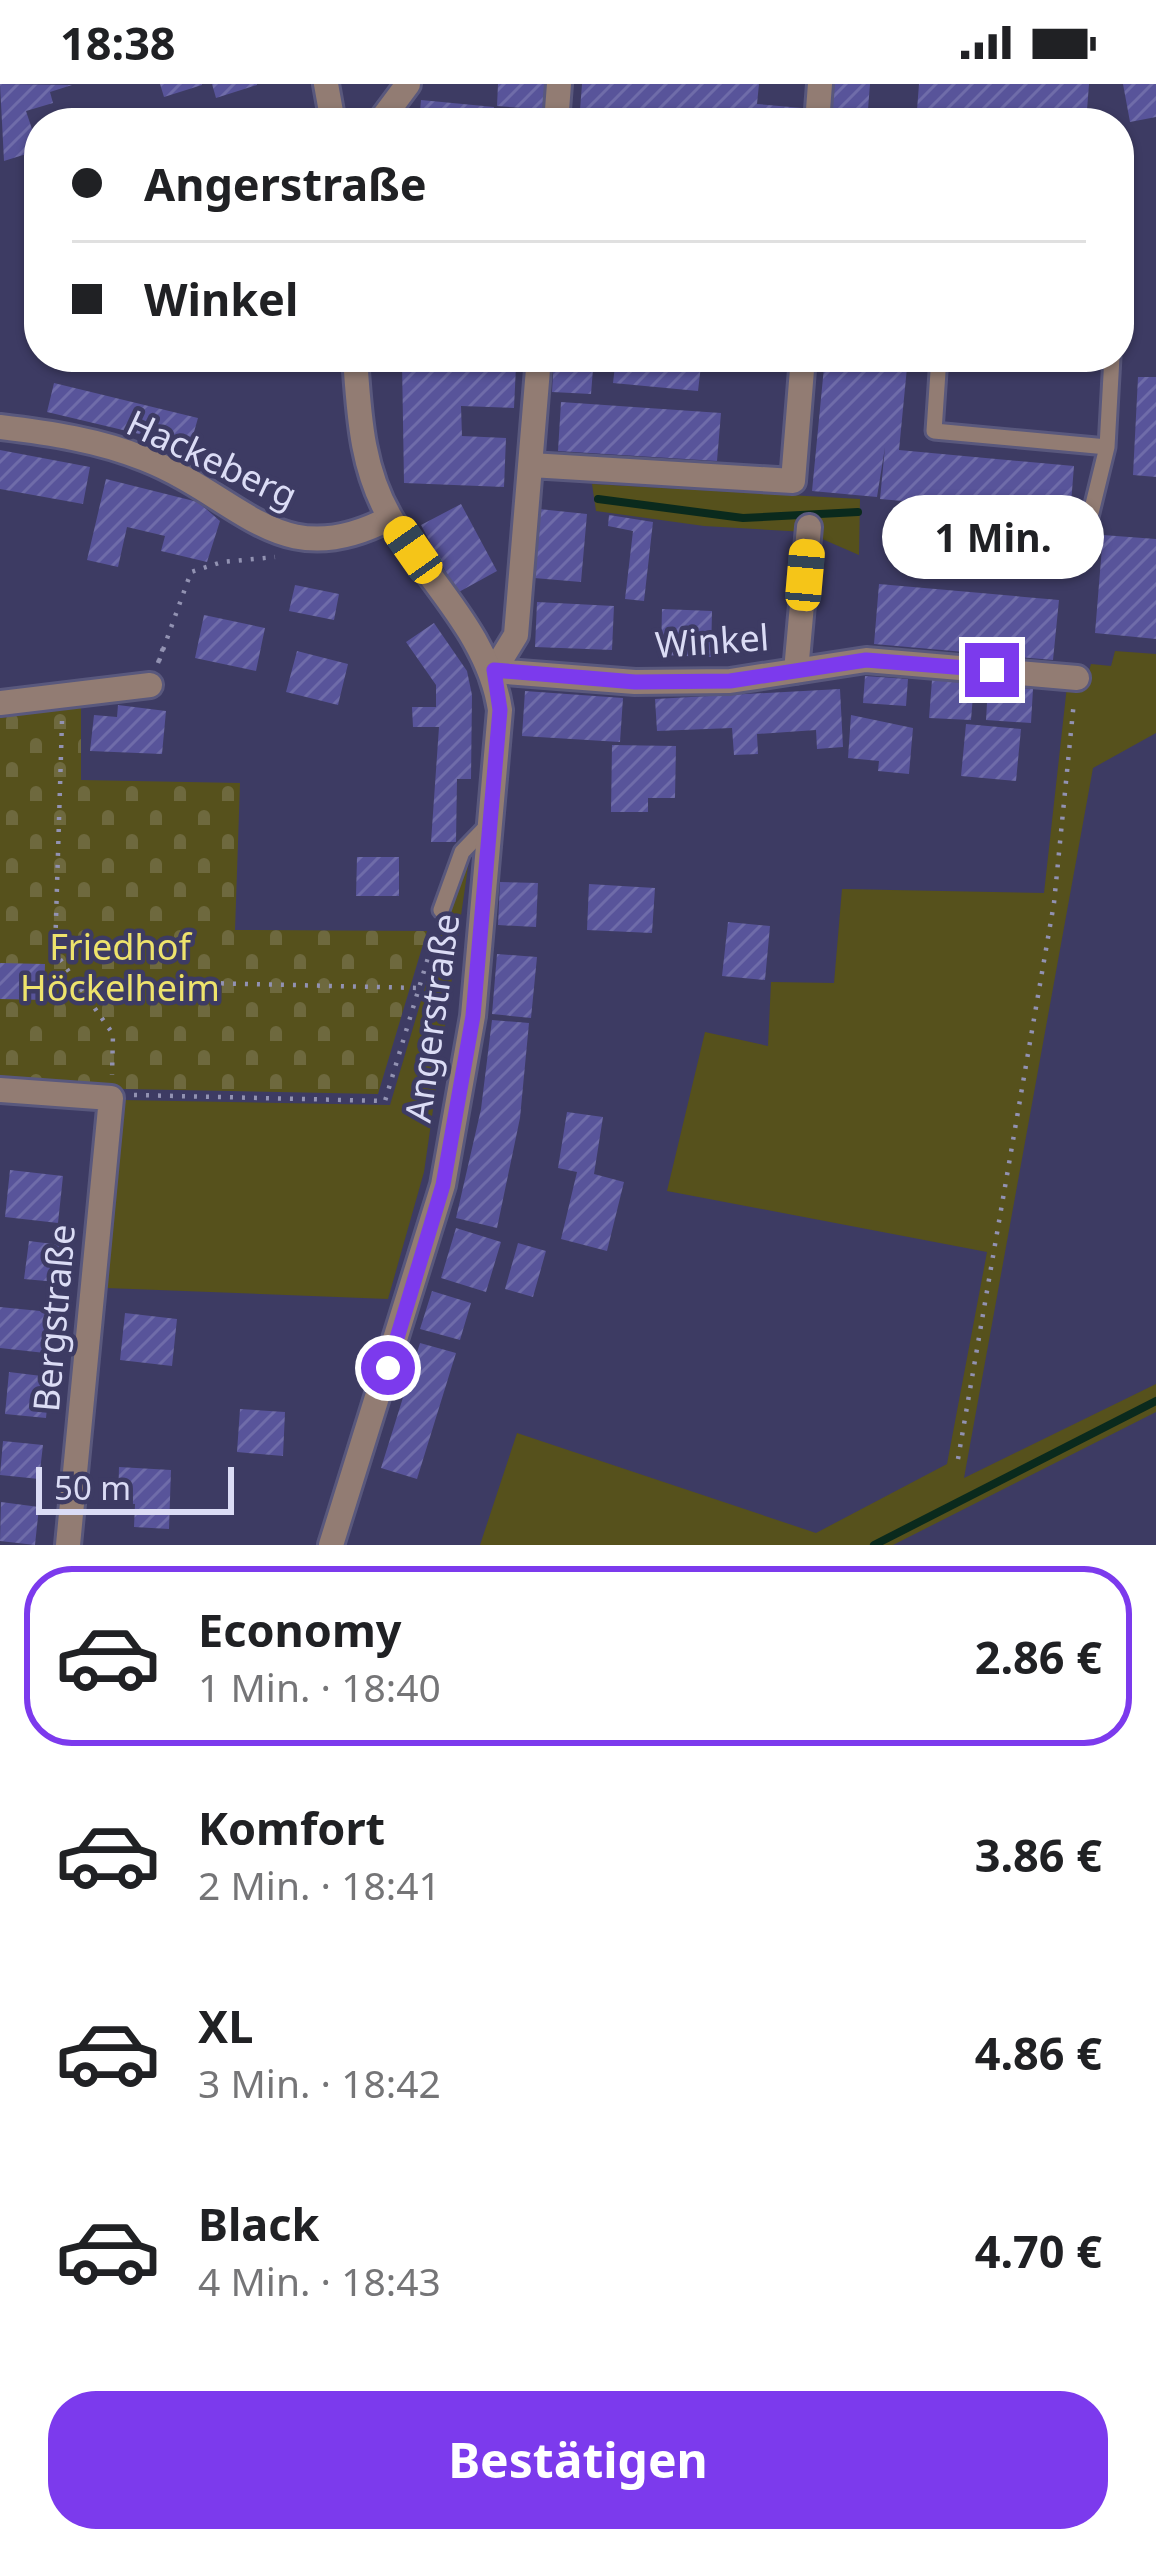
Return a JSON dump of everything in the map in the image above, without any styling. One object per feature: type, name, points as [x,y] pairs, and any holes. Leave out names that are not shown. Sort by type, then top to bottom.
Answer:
[{"type":"street","name":"Angerstraße","points":[[331,1545],[443,1185],[473,1016],[500,710],[494,670],[390,518],[369,471],[357,372]]},
{"type":"street","points":[[494,670],[516,635],[538,372]]},
{"type":"street","points":[[530,465],[793,481],[802,372]]},
{"type":"street","name":"Hackeberg","points":[[0,427],[62,435],[144,458],[216,493],[272,532],[296,538],[338,540],[390,518]]},
{"type":"street","points":[[796,670],[809,527]]},
{"type":"street","name":"Winkel","points":[[494,670],[635,682],[730,681],[866,660],[1077,678]]},
{"type":"street","points":[[0,703],[150,685]]},
{"type":"street","points":[[0,1090],[111,1098]]},
{"type":"street","name":"Bergstraße","points":[[68,1545],[111,1098]]},
{"type":"lane","points":[[938,372],[934,431],[1107,448]]},
{"type":"lane","points":[[1080,558],[1107,448],[1111,372]]},
{"type":"lane","points":[[442,910],[462,852],[493,820]]},
{"type":"path","points":[[150,685],[191,572],[222,562],[281,557],[296,538]]},
{"type":"path","points":[[150,685],[164,646]]},
{"type":"path","points":[[958,1459],[1054,903],[1077,678]]},
{"type":"path","points":[[63,695],[55,952],[113,1034],[111,1098],[385,1101],[442,910]]},
{"type":"path","points":[[74,980],[419,988]]},
{"type":"green space","points":[[592,484],[860,499],[859,555],[806,532],[704,526],[596,511]]},
{"type":"green space","points":[[1115,651],[1156,654],[1156,733],[1093,768],[964,1478],[1156,1384],[1156,1412],[893,1545],[480,1545],[517,1433],[816,1533],[947,1464],[987,1252],[667,1191],[705,1032],[768,1046],[771,982],[834,983],[842,889],[1044,893],[1067,686],[1084,688],[1091,664],[1111,666]]},
{"type":"green space","name":"Friedhof Höckelheim","points":[[81,707],[81,780],[240,783],[235,930],[427,931],[378,1094],[124,1089],[0,1080],[0,717]]},
{"type":"green space","points":[[469,860],[424,1172],[388,1299],[106,1288],[123,1100],[390,1105],[460,870]]},
{"type":"building","points":[[0,84],[72,85],[50,92],[53,103],[24,108],[24,155],[4,161]]},
{"type":"building","points":[[160,84],[202,84],[202,85],[164,97]]},
{"type":"building","points":[[212,84],[257,84],[257,85],[216,98]]},
{"type":"building","points":[[498,84],[549,84],[547,108],[497,106]]},
{"type":"building","points":[[582,84],[759,84],[757,104],[802,108],[580,108]]},
{"type":"building","points":[[830,84],[870,84],[868,108],[829,108]]},
{"type":"building","points":[[919,84],[1089,84],[1087,108],[917,108]]},
{"type":"building","points":[[1123,84],[1156,84],[1156,117],[1134,121],[1134,108],[1127,108]]},
{"type":"building","points":[[421,100],[494,107],[494,108],[420,108]]},
{"type":"building","points":[[402,372],[516,372],[514,408],[461,406],[462,436],[506,438],[504,487],[404,483]]},
{"type":"building","points":[[553,372],[593,372],[591,394],[552,392]]},
{"type":"building","points":[[614,372],[700,372],[698,391],[613,383]]},
{"type":"building","points":[[824,372],[907,372],[899,450],[1074,466],[1070,516],[880,499],[885,447],[877,497],[812,491]]},
{"type":"building","points":[[1138,377],[1156,377],[1156,477],[1133,475]]},
{"type":"building","points":[[54,383],[198,418],[190,446],[47,412]]},
{"type":"building","points":[[561,402],[721,413],[717,461],[558,451]]},
{"type":"building","points":[[0,450],[90,467],[83,504],[0,489]]},
{"type":"building","points":[[106,479],[198,502],[220,521],[207,562],[161,551],[165,536],[127,527],[118,567],[87,560]]},
{"type":"building","points":[[461,504],[497,571],[457,593],[421,525]]},
{"type":"building","points":[[539,509],[587,514],[581,582],[534,578]]},
{"type":"building","points":[[609,515],[653,522],[644,601],[625,599],[633,531],[608,526]]},
{"type":"building","points":[[1103,535],[1156,539],[1156,639],[1095,633]]},
{"type":"building","points":[[879,584],[1059,600],[1053,660],[874,644]]},
{"type":"building","points":[[295,585],[339,594],[334,620],[289,611]]},
{"type":"building","points":[[537,602],[614,606],[612,650],[535,647]]},
{"type":"building","points":[[662,609],[712,611],[711,657],[661,655]]},
{"type":"building","points":[[204,615],[265,628],[256,671],[195,658]]},
{"type":"building","points":[[434,623],[467,671],[472,695],[471,779],[457,779],[456,842],[431,842],[439,727],[413,727],[412,707],[436,707],[436,685],[406,642]]},
{"type":"building","points":[[297,651],[348,664],[338,705],[286,692]]},
{"type":"building","points":[[865,676],[908,679],[906,706],[863,703]]},
{"type":"building","points":[[932,680],[974,683],[971,720],[929,718]]},
{"type":"building","points":[[988,686],[1033,689],[1031,723],[986,720]]},
{"type":"building","points":[[840,689],[843,747],[817,749],[816,730],[757,734],[758,754],[734,755],[732,728],[657,731],[655,699]]},
{"type":"building","points":[[525,691],[623,698],[620,742],[522,736]]},
{"type":"building","points":[[118,705],[166,711],[162,754],[90,751],[94,715],[117,717]]},
{"type":"building","points":[[851,715],[913,728],[909,774],[878,771],[879,761],[848,758]]},
{"type":"building","points":[[966,724],[1021,729],[1016,781],[961,776]]},
{"type":"building","points":[[612,745],[676,746],[675,798],[648,798],[648,812],[611,812]]},
{"type":"building","points":[[357,857],[399,857],[399,896],[356,896]]},
{"type":"building","points":[[500,882],[538,883],[536,927],[498,925]]},
{"type":"building","points":[[589,884],[655,888],[652,933],[587,930]]},
{"type":"building","points":[[728,922],[770,926],[765,980],[722,976]]},
{"type":"building","points":[[497,954],[537,957],[531,1018],[492,1014]]},
{"type":"building","points":[[0,963],[45,964],[44,1000],[0,999]]},
{"type":"building","points":[[492,1020],[529,1023],[520,1118],[497,1228],[456,1218],[481,1109]]},
{"type":"building","points":[[567,1112],[603,1117],[594,1174],[624,1182],[607,1251],[561,1239],[577,1172],[558,1168]]},
{"type":"building","points":[[10,1170],[63,1176],[58,1223],[5,1217]]},
{"type":"building","points":[[456,1228],[501,1242],[486,1292],[441,1278]]},
{"type":"building","points":[[29,1241],[61,1245],[57,1282],[24,1279]]},
{"type":"building","points":[[518,1243],[546,1251],[533,1297],[505,1289]]},
{"type":"building","points":[[432,1291],[471,1303],[460,1340],[420,1329]]},
{"type":"building","points":[[0,1307],[50,1312],[45,1353],[0,1348]]},
{"type":"building","points":[[125,1313],[177,1319],[172,1366],[120,1360]]},
{"type":"building","points":[[420,1343],[456,1353],[417,1479],[381,1468]]},
{"type":"building","points":[[9,1372],[50,1377],[46,1418],[5,1414]]},
{"type":"building","points":[[240,1409],[285,1412],[283,1456],[237,1452]]},
{"type":"building","points":[[3,1441],[43,1445],[39,1479],[0,1475]]},
{"type":"building","points":[[119,1467],[171,1470],[169,1529],[134,1527],[135,1504],[118,1503]]},
{"type":"building","points":[[1,1502],[39,1507],[35,1545],[0,1541]]},
{"type":"waterway","points":[[598,499],[743,518],[858,512]]},
{"type":"waterway","points":[[874,1545],[1156,1401]]},
{"type":"route","points":[[388,1368],[443,1185],[473,1016],[500,710],[494,670],[635,682],[730,681],[866,660],[992,670]]}]
